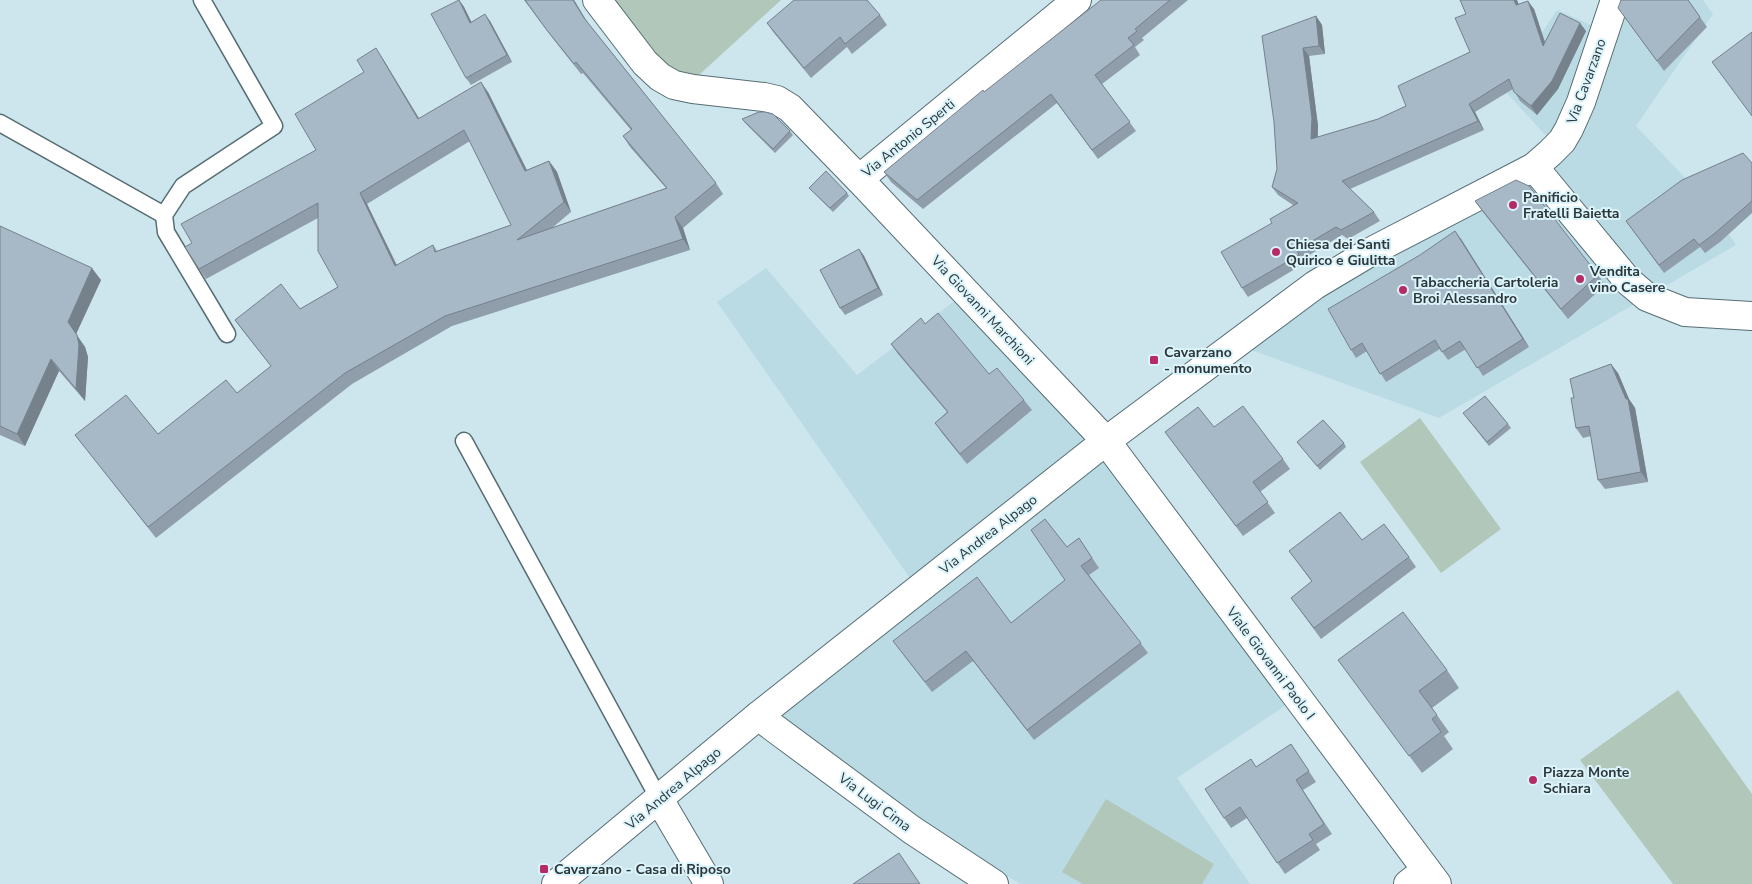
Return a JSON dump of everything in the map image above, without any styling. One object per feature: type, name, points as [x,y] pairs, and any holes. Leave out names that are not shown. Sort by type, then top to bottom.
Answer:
[{"type":"street","name":"Via Antonio Sperti","points":[[597,0],[646,63],[660,76],[674,85],[693,89],[777,100],[790,108],[859,179],[1076,0]]},
{"type":"street","name":"Via Cavarzano","points":[[1442,215],[1534,167],[1562,141],[1582,102],[1615,0]]},
{"type":"street","points":[[1534,167],[1628,281],[1647,298],[1685,312],[1752,316]]},
{"type":"street","name":"Via Giovanni Marchioni","points":[[859,179],[1106,441]]},
{"type":"street","name":"Via Andrea Alpago","points":[[556,884],[758,716],[1106,441],[1315,286],[1372,251],[1442,215]]},
{"type":"street","name":"Viale Giovanni Paolo I","points":[[1106,441],[1423,879]]},
{"type":"street","name":"Via Lugi Cima","points":[[758,716],[912,830],[994,884]]},
{"type":"street","points":[[659,799],[709,884]]},
{"type":"lane","points":[[202,0],[274,126],[183,186],[164,215],[166,232],[227,334]]},
{"type":"lane","points":[[0,123],[164,215]]},
{"type":"lane","points":[[464,441],[659,799]]},
{"type":"shaded area","points":[[1608,0],[1703,0],[1713,14],[1636,126],[1708,202],[1736,245],[1439,418],[1240,346],[1524,165],[1547,137],[1504,90],[1557,10],[1598,28]]},
{"type":"shaded area","points":[[766,268],[857,375],[969,290],[1304,693],[1177,778],[1250,884],[1020,884],[761,722],[921,594],[717,302]]},
{"type":"green space","points":[[610,0],[781,0],[699,75],[665,68]]},
{"type":"green space","points":[[1420,418],[1501,529],[1441,573],[1360,462]]},
{"type":"green space","points":[[1678,690],[1752,794],[1752,884],[1673,884],[1580,760]]},
{"type":"green space","points":[[1106,799],[1214,864],[1202,884],[1083,884],[1062,872]]},
{"type":"building","points":[[459,0],[470,23],[485,14],[507,55],[466,78],[431,14]]},
{"type":"building","points":[[525,0],[573,0],[584,18],[716,183],[675,217],[683,239],[445,316],[345,373],[148,527],[75,435],[126,395],[158,434],[226,380],[237,393],[271,366],[235,320],[281,284],[300,309],[338,287],[318,251],[318,203],[199,269],[185,247],[192,243],[181,224],[316,150],[295,114],[364,72],[357,60],[376,48],[418,119],[481,82],[525,171],[549,161],[564,202],[517,240],[667,188],[623,136],[632,129],[576,62],[574,64]],"holes":[[[464,130],[511,225],[435,252],[433,245],[395,266],[360,193]]]},
{"type":"building","points":[[794,0],[867,0],[880,15],[845,44],[840,37],[804,68],[767,23]]},
{"type":"building","points":[[1101,0],[1170,0],[1135,29],[1137,31],[1128,38],[1134,45],[1095,75],[1130,122],[1092,150],[1051,94],[917,200],[884,172],[983,90],[984,92]]},
{"type":"building","points":[[1460,0],[1514,0],[1516,5],[1528,1],[1543,46],[1560,13],[1580,23],[1552,81],[1531,106],[1514,92],[1509,79],[1469,104],[1478,121],[1342,181],[1374,212],[1341,230],[1336,227],[1297,250],[1299,255],[1242,288],[1221,252],[1272,223],[1270,219],[1298,203],[1272,187],[1277,169],[1274,122],[1262,36],[1316,16],[1319,46],[1303,48],[1312,118],[1311,139],[1378,119],[1406,106],[1398,86],[1470,52],[1455,18],[1466,14]]},
{"type":"building","points":[[1621,0],[1688,0],[1700,17],[1657,61],[1618,8]]},
{"type":"building","points":[[1752,32],[1752,116],[1712,62]]},
{"type":"building","points":[[759,112],[773,114],[790,131],[773,149],[742,119]]},
{"type":"building","points":[[1743,153],[1752,163],[1752,201],[1699,245],[1694,239],[1659,265],[1626,221],[1682,180]]},
{"type":"building","points":[[826,171],[847,193],[830,208],[809,188]]},
{"type":"building","points":[[1516,180],[1529,186],[1598,275],[1561,309],[1475,201]]},
{"type":"building","points":[[0,226],[92,268],[68,322],[77,335],[79,345],[76,389],[51,359],[17,434],[0,426]]},
{"type":"building","points":[[1455,231],[1523,339],[1477,368],[1460,341],[1442,352],[1435,340],[1380,374],[1362,343],[1351,350],[1328,309],[1420,255]]},
{"type":"building","points":[[859,249],[878,288],[840,308],[820,270]]},
{"type":"building","points":[[938,313],[989,374],[997,368],[1024,400],[960,454],[935,423],[948,412],[891,344],[921,318],[925,324]]},
{"type":"building","points":[[1611,364],[1626,399],[1628,399],[1641,472],[1598,480],[1589,426],[1576,428],[1571,398],[1574,398],[1570,379]]},
{"type":"building","points":[[1485,396],[1508,424],[1487,442],[1463,413]]},
{"type":"building","points":[[1243,406],[1283,459],[1253,482],[1268,502],[1236,526],[1165,432],[1198,407],[1214,427]]},
{"type":"building","points":[[1323,420],[1344,443],[1317,466],[1297,442]]},
{"type":"building","points":[[1340,512],[1362,540],[1384,524],[1409,557],[1314,628],[1291,598],[1312,581],[1289,551]]},
{"type":"building","points":[[1045,519],[1067,547],[1079,538],[1092,558],[1081,566],[1141,643],[1027,730],[966,651],[925,682],[893,641],[977,577],[1011,623],[1065,580],[1031,530]]},
{"type":"building","points":[[1403,612],[1447,670],[1419,691],[1437,715],[1432,719],[1441,732],[1409,756],[1338,660]]},
{"type":"building","points":[[1291,744],[1309,771],[1296,780],[1324,824],[1309,834],[1313,840],[1277,863],[1240,807],[1224,818],[1205,789],[1251,759],[1256,767]]},
{"type":"building","points":[[899,853],[920,884],[853,884]]},
{"type":"place","name":"Panificio Fratelli Baietta","points":[[1513,205]]},
{"type":"place","name":"Chiesa dei Santi Quirico e Giulitta","points":[[1276,252]]},
{"type":"place","name":"Vendita vino Casere","points":[[1580,279]]},
{"type":"place","name":"Tabaccheria Cartoleria Broi Alessandro","points":[[1403,290]]},
{"type":"place","name":"Cavarzano - monumento","points":[[1154,360]]},
{"type":"place","name":"Piazza Monte Schiara","points":[[1533,780]]},
{"type":"place","name":"Cavarzano - Casa di Riposo","points":[[544,869]]}]
